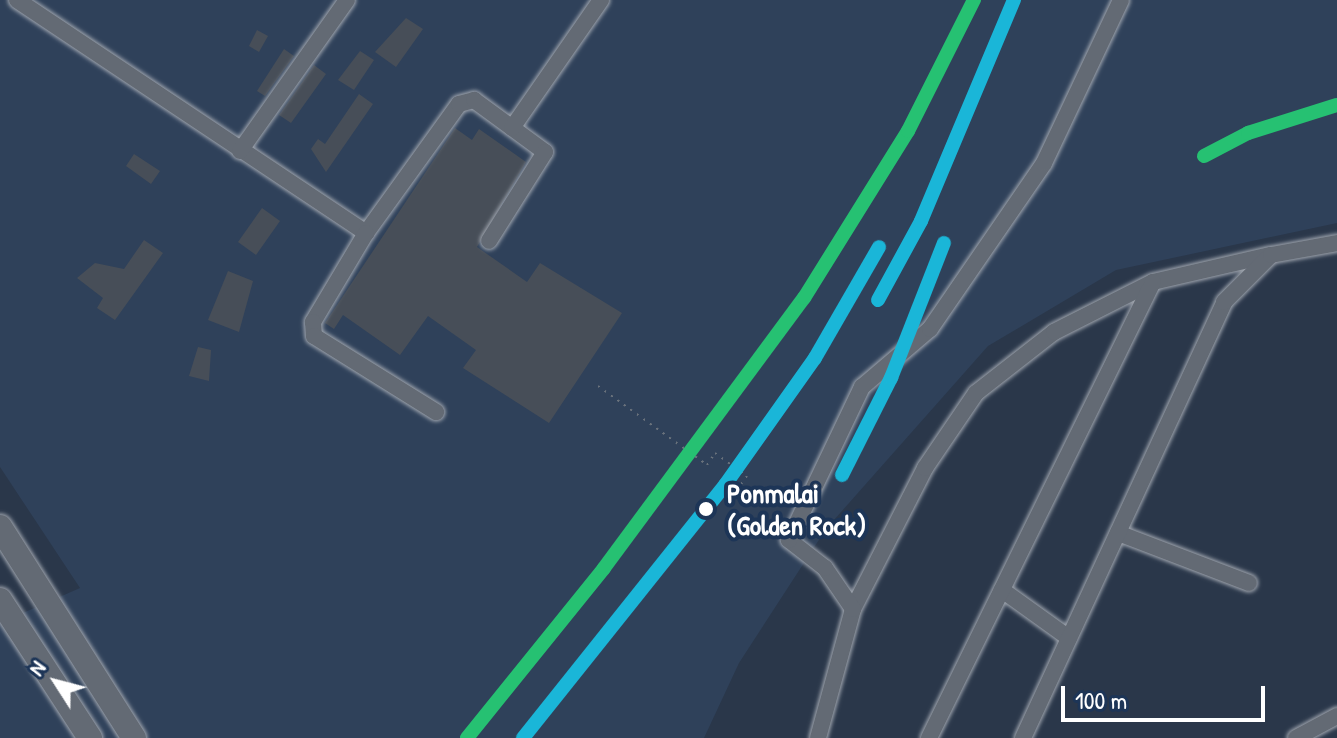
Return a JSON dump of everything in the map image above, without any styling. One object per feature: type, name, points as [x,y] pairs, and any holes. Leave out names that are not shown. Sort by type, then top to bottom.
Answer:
[{"type":"highway","points":[[0,527],[134,738]]},
{"type":"highway","points":[[0,600],[90,738]]},
{"type":"street","points":[[17,0],[366,233]]},
{"type":"street","points":[[240,151],[347,0]]},
{"type":"street","points":[[512,128],[601,0]]},
{"type":"street","points":[[853,609],[825,568],[789,540],[805,501],[862,387],[930,329],[1044,163],[1121,0]]},
{"type":"street","points":[[436,412],[314,336],[313,322],[366,233],[459,104],[474,100],[545,152],[543,166],[489,241]]},
{"type":"street","points":[[818,738],[853,609],[925,468],[976,393],[1054,332],[1153,282],[1337,243]]},
{"type":"street","points":[[1023,738],[1224,302],[1271,255]]},
{"type":"street","points":[[929,738],[1153,282]]},
{"type":"street","points":[[1118,533],[1249,583]]},
{"type":"street","points":[[1002,590],[1069,638]]},
{"type":"street","points":[[1296,738],[1337,716]]},
{"type":"path","points":[[598,386],[707,465],[715,453],[737,468],[747,476],[739,487],[770,509]]},
{"type":"shaded area","points":[[0,0],[1337,0],[1337,223],[1116,270],[988,346],[826,529],[739,663],[704,738],[0,738],[0,623],[80,588],[0,467]]},
{"type":"building","points":[[406,18],[423,29],[396,67],[375,52]]},
{"type":"building","points":[[257,30],[268,36],[259,52],[249,46]]},
{"type":"building","points":[[284,49],[294,56],[265,96],[257,91]]},
{"type":"building","points":[[360,51],[374,60],[354,90],[338,80]]},
{"type":"building","points":[[314,65],[326,74],[291,123],[279,115]]},
{"type":"building","points":[[359,94],[373,104],[326,172],[311,149],[318,139],[325,144]]},
{"type":"building","points":[[455,128],[472,140],[479,129],[526,162],[477,247],[527,282],[540,263],[622,313],[549,423],[463,368],[476,350],[428,316],[400,355],[343,315],[334,329],[325,323]]},
{"type":"building","points":[[134,154],[160,171],[151,184],[126,166]]},
{"type":"building","points":[[262,208],[280,221],[256,255],[238,242]]},
{"type":"building","points":[[144,240],[163,253],[115,320],[97,308],[103,298],[77,278],[95,263],[124,269]]},
{"type":"building","points":[[228,271],[253,281],[239,332],[208,320]]},
{"type":"building","points":[[198,347],[211,350],[209,381],[189,376]]},
{"type":"transit line","points":[[467,738],[604,568],[804,298],[908,131],[974,0]]},
{"type":"transit line","points":[[878,300],[921,221],[1014,0]]},
{"type":"transit line","points":[[1204,156],[1248,133],[1337,105]]},
{"type":"transit line","points":[[842,475],[891,378],[944,243]]},
{"type":"transit line","points":[[523,738],[725,485],[815,358],[879,247]]},
{"type":"place","name":"Ponmalai (Golden Rock)","points":[[706,509]]}]
